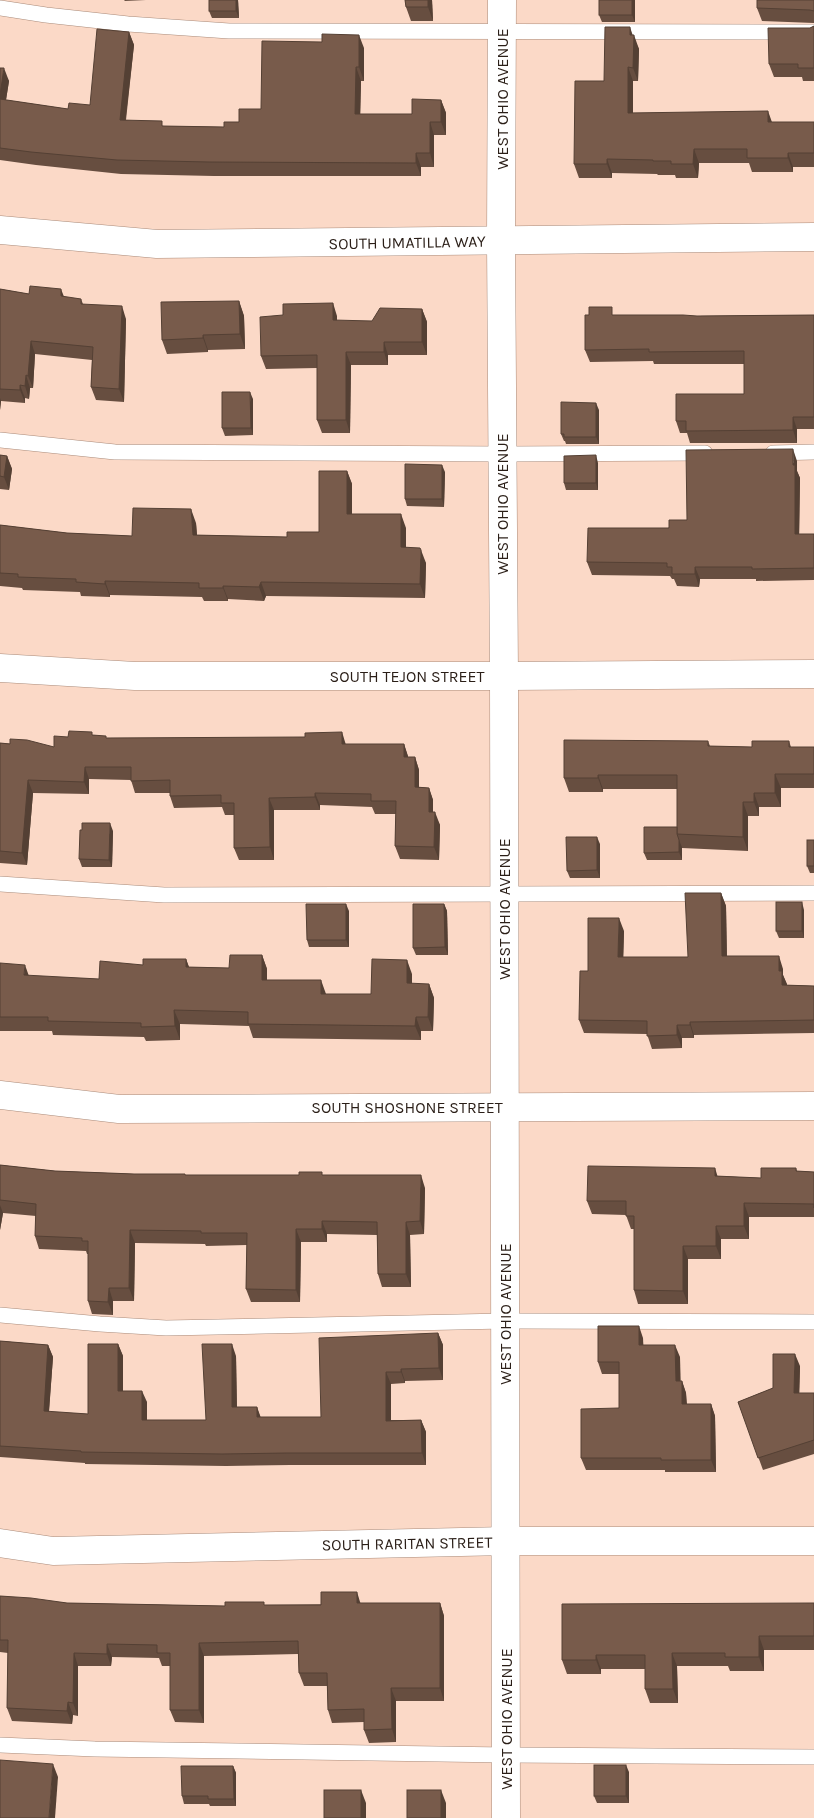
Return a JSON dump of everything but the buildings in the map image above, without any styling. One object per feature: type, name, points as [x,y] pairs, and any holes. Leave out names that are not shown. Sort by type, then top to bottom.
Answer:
[{"type":"street","name":"WEST OHIO AVENUE","points":[[502,0],[501,241],[507,1541],[506,1818]]},
{"type":"street","name":"SOUTH UMATILLA WAY","points":[[0,230],[157,244],[814,237]]},
{"type":"street","name":"SOUTH TEJON STREET","points":[[0,668],[135,676],[814,674]]},
{"type":"street","name":"SOUTH SHOSHONE STREET","points":[[0,1095],[119,1109],[814,1106]]},
{"type":"street","name":"SOUTH RARITAN STREET","points":[[0,1543],[54,1550],[507,1541],[814,1541]]},
{"type":"lane","points":[[0,8],[128,24],[229,30],[814,32]]},
{"type":"lane","points":[[0,440],[114,452],[716,453]]},
{"type":"lane","points":[[756,453],[814,452]]},
{"type":"lane","points":[[0,884],[164,895],[814,893]]},
{"type":"lane","points":[[0,1315],[166,1328],[505,1322],[814,1322]]},
{"type":"lane","points":[[0,1745],[95,1749],[814,1757]]}]
